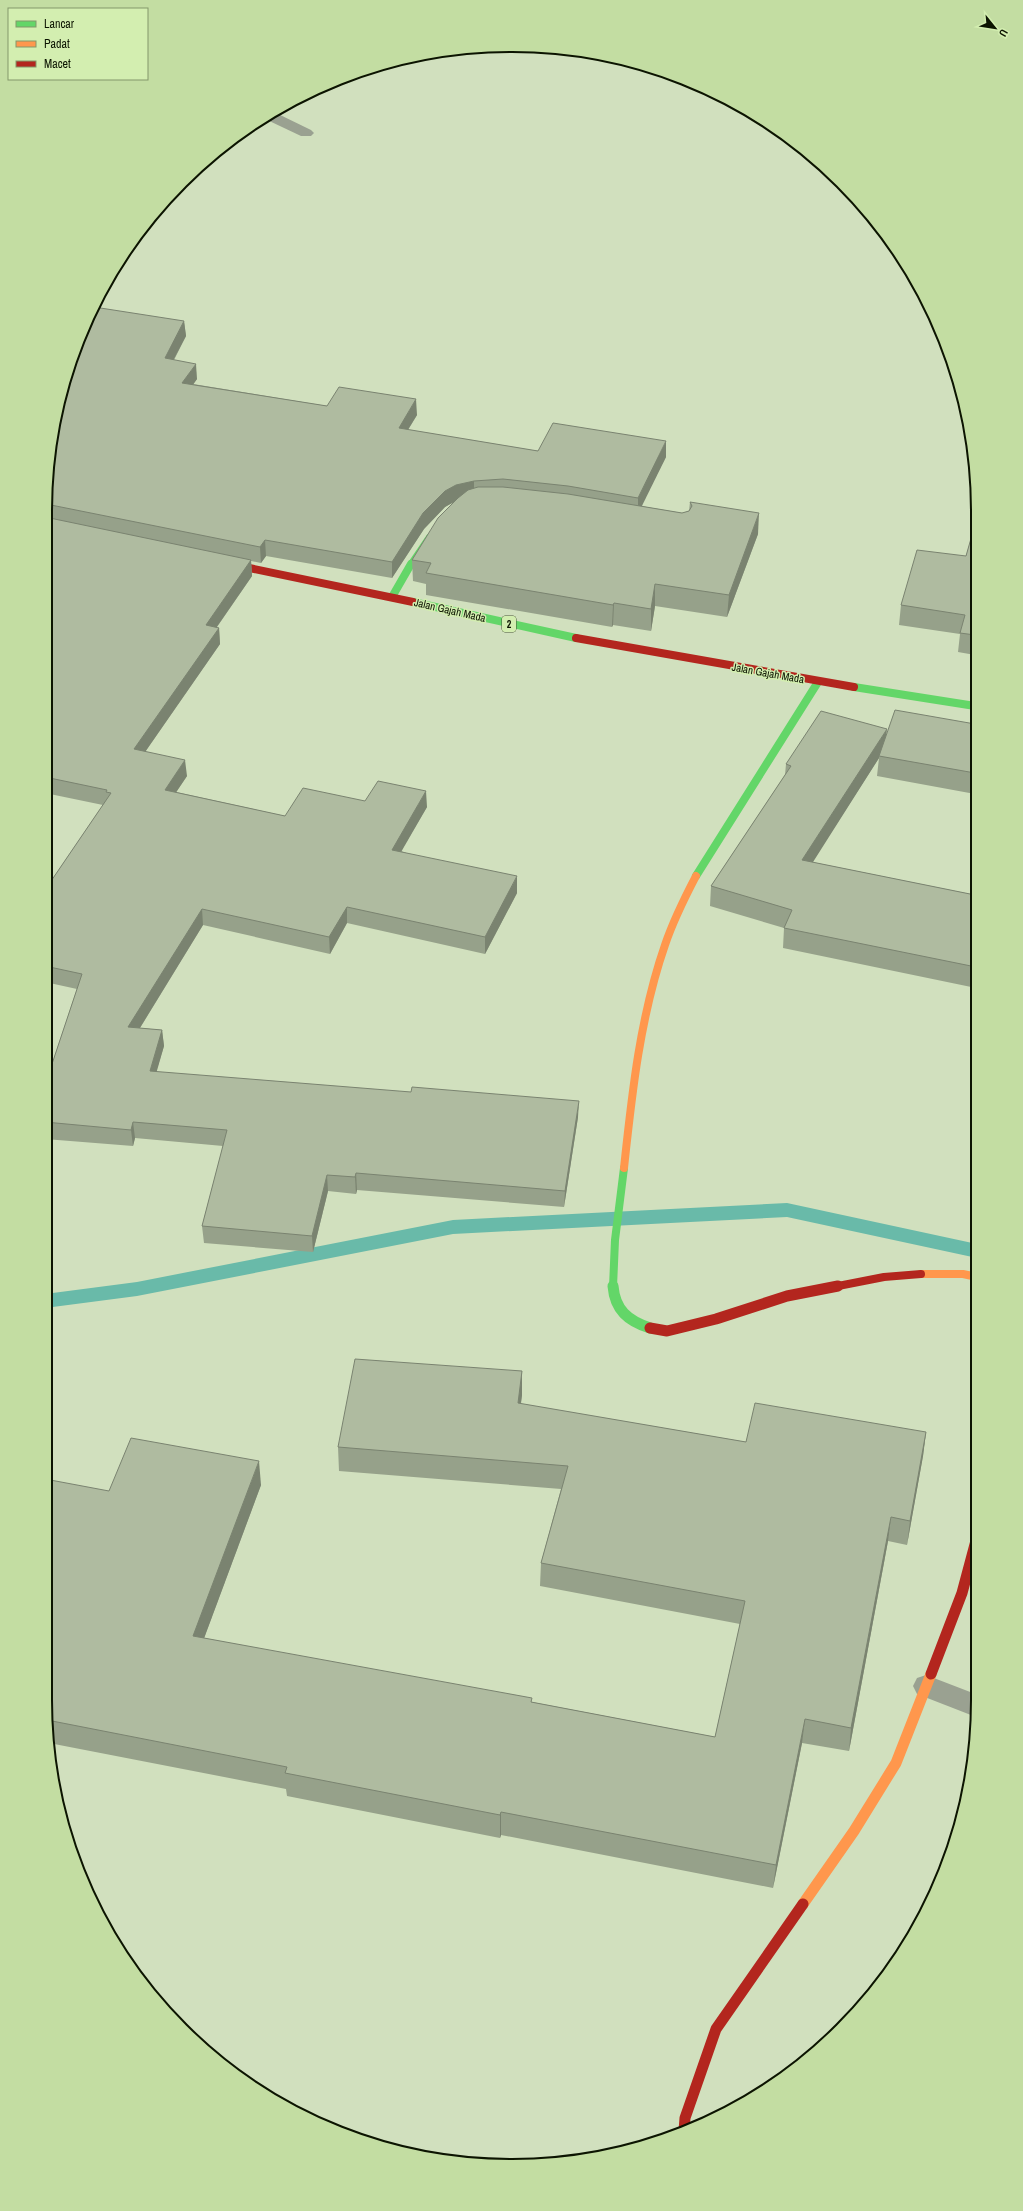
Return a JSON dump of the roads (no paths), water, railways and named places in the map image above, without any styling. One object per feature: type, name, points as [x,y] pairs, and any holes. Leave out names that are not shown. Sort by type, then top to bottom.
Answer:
[{"type":"main road","points":[[392,597],[419,550],[436,530]]},
{"type":"main road","name":"Jalan Gajah Mada","points":[[214,561],[392,597],[602,644],[818,682],[971,705]]},
{"type":"main road","points":[[818,682],[707,856],[680,904],[667,939],[648,1007],[637,1064],[616,1233],[612,1278],[613,1293],[617,1307],[630,1319],[647,1327],[667,1331],[716,1319],[787,1296],[884,1277],[924,1274],[963,1274],[971,1276]]},
{"type":"main road","points":[[684,2125],[685,2118],[716,2029],[854,1832],[896,1763],[962,1593],[971,1562]]},
{"type":"street","points":[[275,118],[306,133]]},
{"type":"street","points":[[926,1686],[971,1704]]},
{"type":"waterway","points":[[52,1300],[137,1289],[453,1227],[787,1210],[971,1250]]}]
